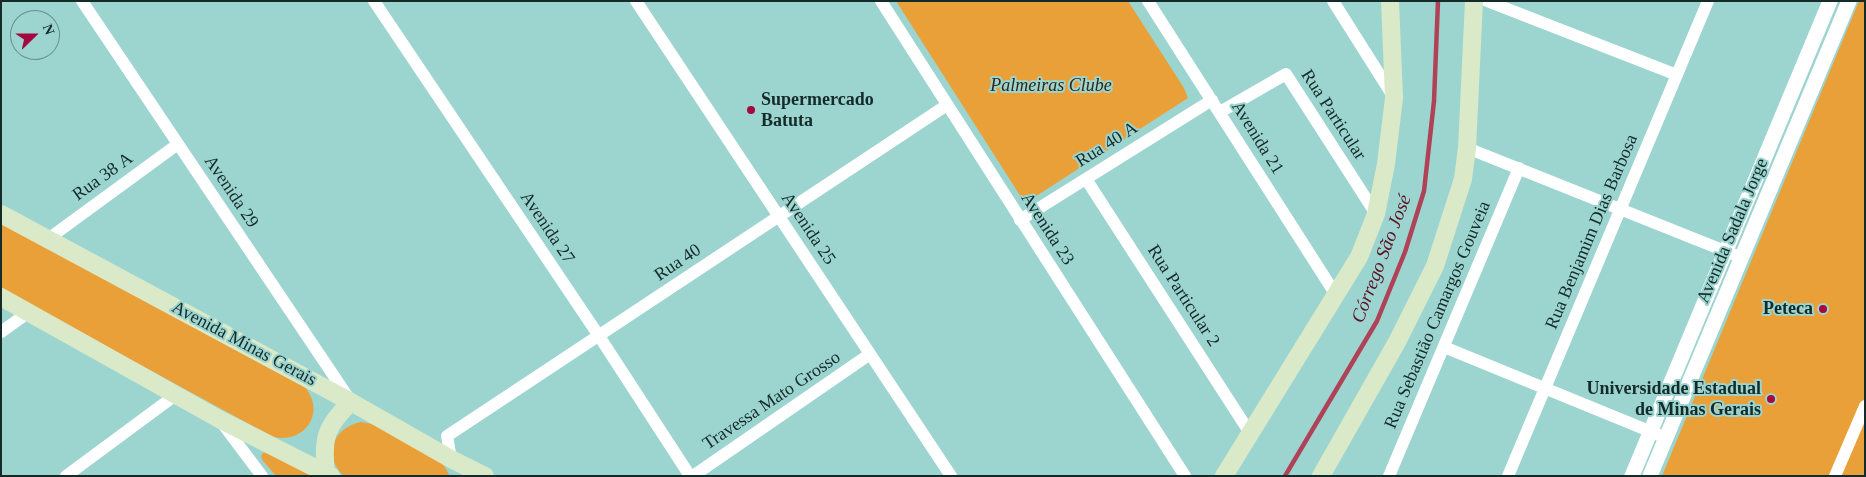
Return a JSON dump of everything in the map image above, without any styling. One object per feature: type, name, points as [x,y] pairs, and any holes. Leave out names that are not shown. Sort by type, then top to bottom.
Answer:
[{"type":"main road","points":[[1224,476],[1359,257],[1376,214],[1386,164],[1394,98],[1390,1]]},
{"type":"main road","points":[[1321,476],[1397,342],[1435,266],[1463,180],[1467,148],[1474,1]]},
{"type":"main road","name":"Avenida Minas Gerais","points":[[1,214],[485,476]]},
{"type":"main road","points":[[1,297],[178,394],[219,419],[327,475]]},
{"type":"main road","points":[[327,475],[323,450],[328,431],[338,414],[351,402]]},
{"type":"main road","points":[[451,459],[457,476]]},
{"type":"street","name":"Avenida 29","points":[[82,1],[351,402]]},
{"type":"street","name":"Avenida 27","points":[[374,1],[691,476]]},
{"type":"street","name":"Avenida 25","points":[[636,1],[951,476]]},
{"type":"street","name":"Avenida 23","points":[[881,1],[1185,476]]},
{"type":"street","name":"Avenida 21","points":[[1148,1],[1336,294]]},
{"type":"street","points":[[1333,1],[1394,98]]},
{"type":"street","points":[[1487,1],[1677,75]]},
{"type":"street","name":"Rua Benjamim Dias Barbosa","points":[[1508,476],[1708,1]]},
{"type":"street","name":"Avenida Sadala Jorge","points":[[1632,476],[1830,1]]},
{"type":"street","name":"Avenida Sadala Jorge","points":[[1650,476],[1849,1]]},
{"type":"street","name":"Rua Particular","points":[[1220,112],[1286,74],[1376,214]]},
{"type":"street","name":"Rua 40 A","points":[[1020,220],[1212,100]]},
{"type":"street","name":"Rua 40","points":[[451,459],[447,436],[947,105]]},
{"type":"street","name":"Rua 38 A","points":[[48,239],[178,144]]},
{"type":"street","points":[[1467,148],[1742,257]]},
{"type":"street","name":"Rua Sebastião Camargos Gouveia","points":[[1389,476],[1519,168]]},
{"type":"street","name":"Rua Particular 2","points":[[1086,179],[1250,433]]},
{"type":"street","points":[[1,332],[29,312]]},
{"type":"street","points":[[1444,347],[1666,438]]},
{"type":"street","name":"Travessa Mato Grosso","points":[[691,476],[870,354]]},
{"type":"street","points":[[66,476],[178,394]]},
{"type":"street","points":[[1835,476],[1865,406]]},
{"type":"street","points":[[219,419],[262,476]]},
{"type":"green space","name":"Palmeiras Clube","points":[[896,1],[1128,1],[1184,88],[1188,98],[1027,202],[1021,197]]},
{"type":"green space","points":[[1859,1],[1865,1],[1865,476],[1662,476]]},
{"type":"green space","points":[[1,224],[304,386],[311,396],[313,406],[313,415],[309,424],[295,436],[273,437],[1,289]]},
{"type":"green space","points":[[361,422],[373,424],[442,462],[450,476],[344,476],[333,460],[332,451],[334,443],[343,430]]},
{"type":"green space","points":[[267,452],[310,476],[276,476],[261,456]]},
{"type":"waterway","name":"Córrego São José","points":[[1285,476],[1377,321],[1405,252],[1424,191],[1434,101],[1438,1]]},
{"type":"place","name":"Supermercado Batuta","points":[[751,110]]},
{"type":"place","name":"Peteca","points":[[1823,309]]},
{"type":"place","name":"Universidade Estadual de Minas Gerais","points":[[1771,399]]}]
